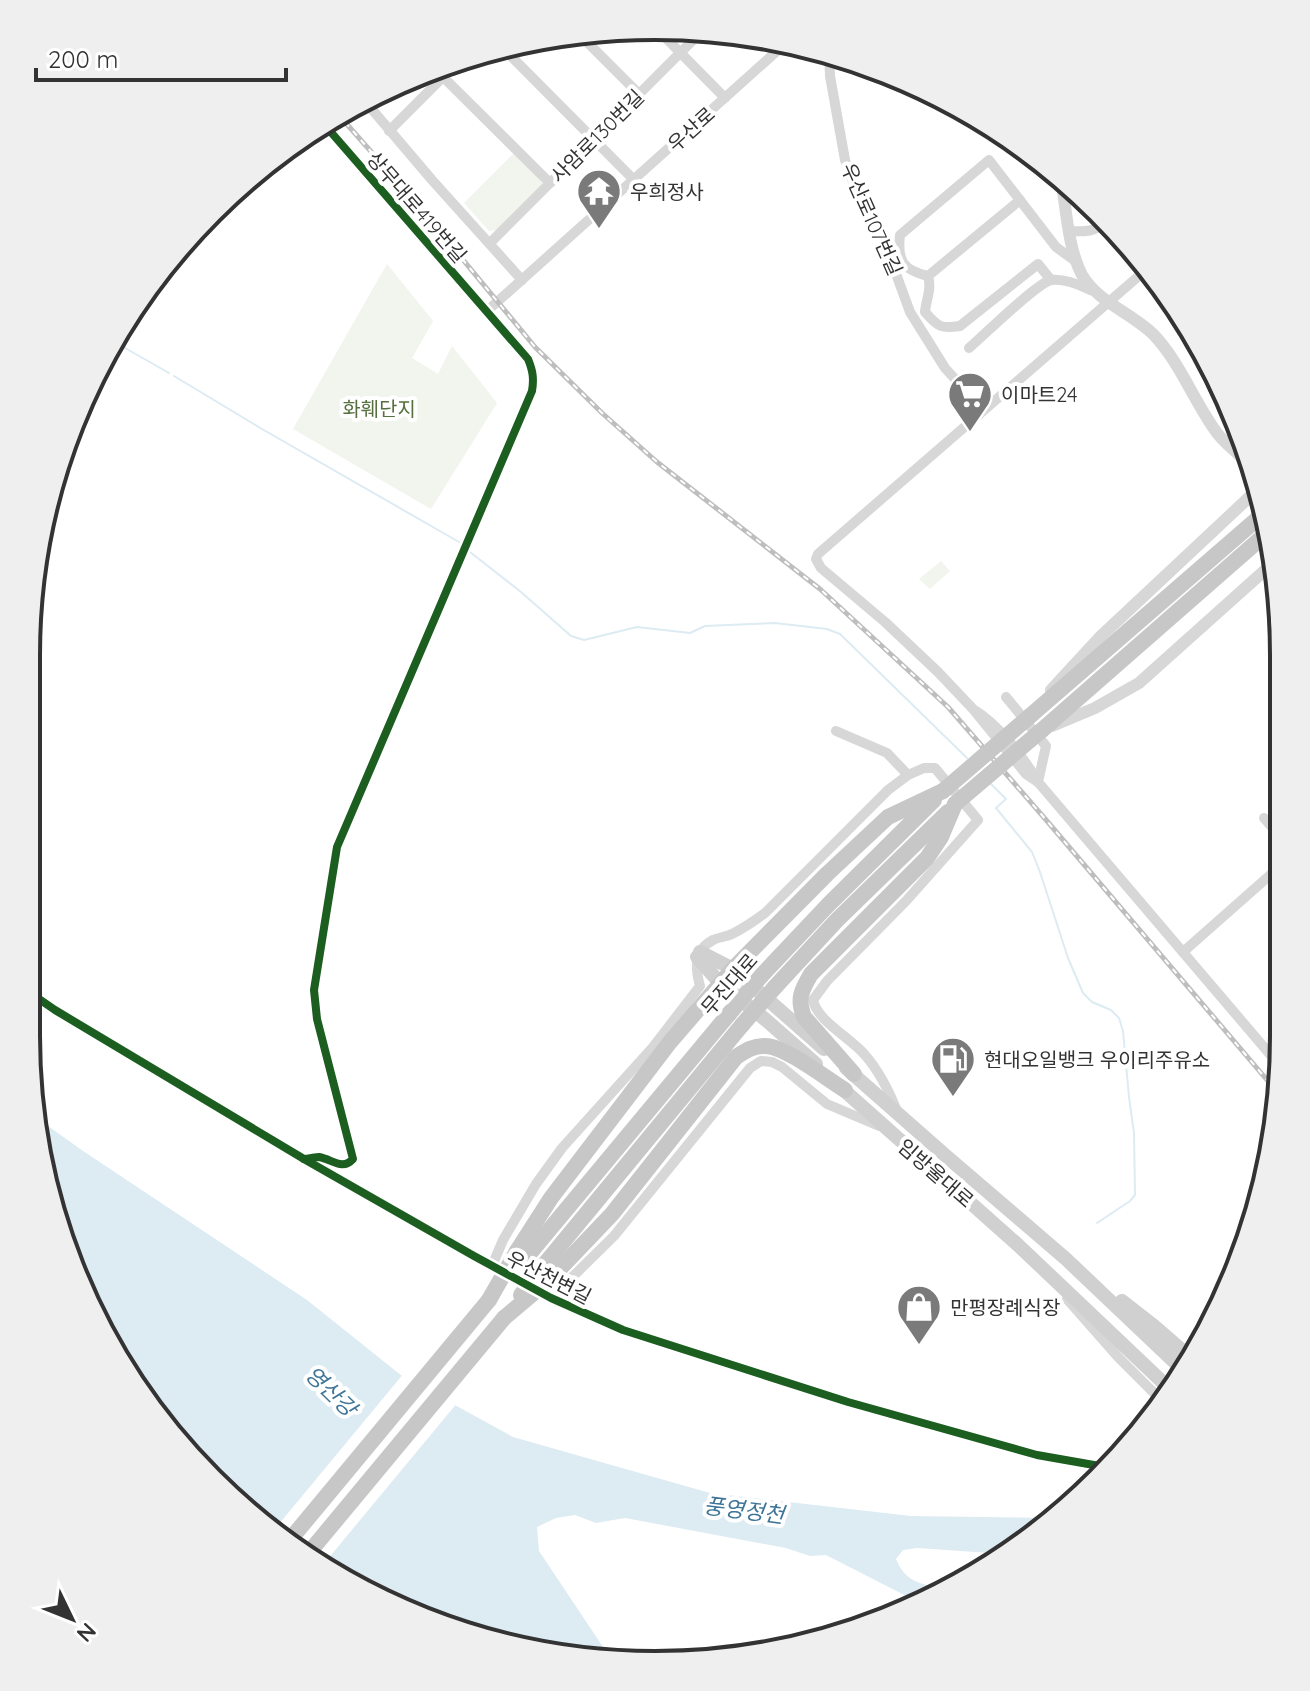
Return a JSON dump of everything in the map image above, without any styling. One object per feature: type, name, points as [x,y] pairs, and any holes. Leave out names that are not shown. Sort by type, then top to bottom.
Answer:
[{"type":"highway","name":"무진대로","points":[[521,1255],[761,976],[828,905],[943,791],[1255,521]]},
{"type":"highway","name":"무진대로","points":[[544,1275],[742,1025],[837,920],[955,804],[1259,540]]},
{"type":"highway","points":[[295,1534],[489,1300],[521,1255],[551,1198],[670,1042],[733,969],[888,817],[943,791]]},
{"type":"highway","points":[[854,1074],[804,1017],[800,1005],[802,990],[811,974],[927,858],[941,837],[955,804]]},
{"type":"highway","points":[[700,986],[702,1006]]},
{"type":"highway","points":[[313,1547],[504,1318],[544,1275],[612,1214],[736,1057],[749,1048],[767,1046],[780,1050],[845,1090]]},
{"type":"main road","name":"임방울대로","points":[[699,955],[733,969],[1066,1259],[1176,1363]]},
{"type":"main road","name":"임방울대로","points":[[699,955],[721,984],[766,1020],[1023,1250],[1163,1382]]},
{"type":"main road","points":[[1066,1259],[1183,1351]]},
{"type":"street","points":[[668,40],[725,98]]},
{"type":"street","name":"사암로130번길","points":[[490,243],[693,41]]},
{"type":"street","points":[[589,44],[639,94]]},
{"type":"street","name":"우산로","points":[[487,311],[776,52]]},
{"type":"street","points":[[512,57],[635,181]]},
{"type":"street","name":"우산로107번길","points":[[830,66],[845,160],[861,203],[884,241],[910,312],[945,368],[983,410]]},
{"type":"street","points":[[444,78],[550,183]]},
{"type":"street","points":[[389,131],[441,79]]},
{"type":"street","points":[[371,109],[522,280]]},
{"type":"street","name":"상무대로419번길","points":[[304,1159],[318,1157],[345,1165],[353,1159],[317,1019],[314,990],[337,847],[534,381],[528,359],[331,133]]},
{"type":"street","points":[[928,276],[906,267],[898,248],[900,235],[989,160],[1056,247],[1078,263]]},
{"type":"street","points":[[1064,197],[1082,274],[1095,292],[1155,336],[1218,433],[1235,452]]},
{"type":"street","points":[[928,276],[1020,200]]},
{"type":"street","points":[[1070,231],[1088,232],[1098,228]]},
{"type":"street","points":[[928,276],[931,293],[925,312],[944,329],[960,326],[1038,264],[1051,280]]},
{"type":"street","points":[[1139,276],[818,554],[816,559],[821,568],[909,644],[973,709],[1270,1054]]},
{"type":"street","points":[[969,348],[1037,288],[1051,280],[1072,282],[1095,292]]},
{"type":"street","points":[[1030,716],[1063,675],[1099,638],[1249,497]]},
{"type":"street","points":[[1042,730],[1095,708],[1139,683],[1264,571]]},
{"type":"street","points":[[1006,697],[1046,746],[1038,782]]},
{"type":"street","points":[[836,731],[887,753],[908,775]]},
{"type":"street","points":[[492,1266],[503,1240],[536,1184],[562,1148],[653,1047],[700,986],[695,969],[699,955],[712,941],[729,936],[765,913],[888,790],[908,775],[924,768],[935,768],[978,820],[906,901],[827,981],[813,1000],[816,1011],[864,1053],[887,1085],[898,1113]]},
{"type":"street","points":[[1264,818],[1270,825]]},
{"type":"street","points":[[1183,952],[1270,875]]},
{"type":"street","name":"우산천변길","points":[[40,999],[304,1159],[492,1266],[551,1298],[623,1330],[848,1402],[1037,1455],[1095,1465]]},
{"type":"street","points":[[551,1298],[614,1236],[750,1068],[761,1061],[782,1067],[827,1104],[886,1129]]},
{"type":"street","points":[[1023,1250],[1155,1394]]},
{"type":"green space","points":[[515,152],[541,178],[542,184],[497,230],[489,231],[464,203]]},
{"type":"green space","name":"화훼단지","points":[[387,264],[433,321],[412,358],[438,374],[452,346],[497,403],[431,509],[293,429]]},
{"type":"green space","points":[[941,561],[950,571],[930,589],[919,579]]},
{"type":"water","points":[[47,1125],[307,1300],[402,1376],[513,1437],[710,1493],[911,1516],[1036,1518],[988,1553],[917,1548],[903,1550],[896,1559],[900,1567],[910,1578],[929,1587],[907,1597],[826,1555],[810,1556],[786,1548],[625,1518],[596,1523],[575,1515],[556,1518],[537,1527],[539,1551],[604,1649],[496,1630],[420,1604],[347,1569],[281,1524],[250,1498],[220,1471],[167,1410],[122,1344],[103,1308],[73,1234],[61,1195]]},
{"type":"pier","points":[[404,1373],[458,1402],[329,1557],[280,1523]]},
{"type":"waterway","points":[[122,346],[169,373]]},
{"type":"waterway","points":[[174,376],[459,542]]},
{"type":"waterway","points":[[470,552],[571,636],[584,640],[637,627],[690,633],[705,626],[775,623],[827,629],[840,634],[967,758]]},
{"type":"waterway","points":[[991,784],[1006,799],[996,808],[1032,852],[1083,993],[1092,1002],[1111,1010],[1119,1018],[1123,1031],[1134,1133],[1135,1195],[1097,1223]]},
{"type":"railway","points":[[346,123],[535,347],[602,413],[657,462],[820,589],[948,707],[1268,1082]]},
{"type":"cycle path","points":[[304,1159],[319,1157],[341,1164],[353,1159],[317,1019],[314,990],[337,847],[533,383],[528,359],[331,133]]},
{"type":"cycle path","points":[[40,1000],[304,1159],[474,1256],[551,1298],[623,1330],[848,1402],[1037,1455],[1095,1465]]},
{"type":"place","name":"우희정사","points":[[599,230]]},
{"type":"place","name":"이마트24","points":[[970,433]]},
{"type":"place","name":"현대오일뱅크 우이리주유소","points":[[953,1098]]},
{"type":"place","name":"만평장례식장","points":[[919,1346]]},
{"type":"water label","name":"영산강","points":[[331,1391]]},
{"type":"water label","name":"풍영정천","points":[[744,1510]]}]
